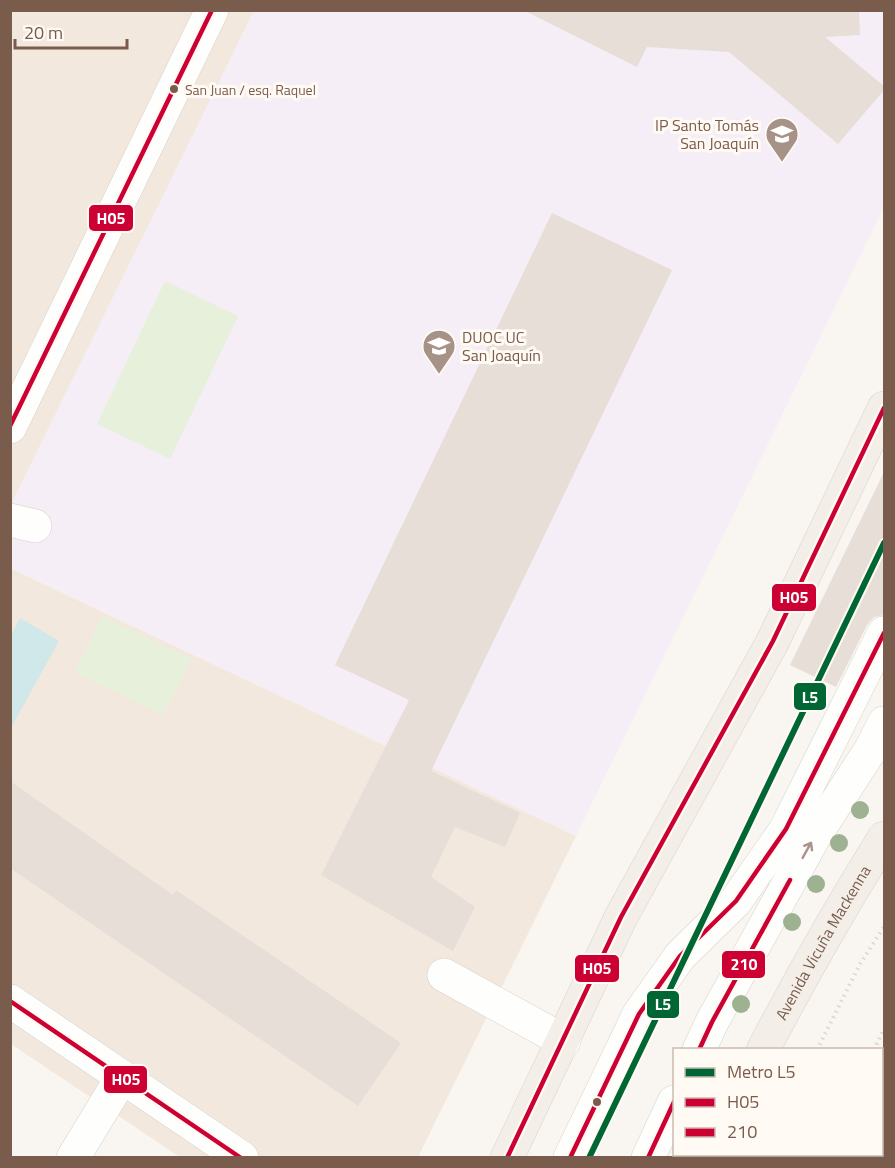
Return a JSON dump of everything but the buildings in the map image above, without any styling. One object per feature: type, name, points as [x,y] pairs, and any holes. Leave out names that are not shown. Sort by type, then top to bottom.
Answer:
[{"type":"main road","points":[[507,1158],[621,917],[773,641],[885,408]]},
{"type":"main road","name":"Avenida Vicuña Mackenna","points":[[764,1048],[839,911],[885,838]]},
{"type":"street","points":[[10,427],[212,10]]},
{"type":"street","points":[[570,1158],[644,1006],[680,956],[736,901],[786,830],[885,633]]},
{"type":"street","points":[[700,1048],[814,837],[871,749],[885,723]]},
{"type":"street","points":[[444,975],[564,1041]]},
{"type":"street","points":[[10,1001],[242,1158]]},
{"type":"street","points":[[73,1158],[122,1077]]},
{"type":"street","points":[[648,1158],[673,1106]]},
{"type":"path","points":[[818,1048],[860,964],[885,927]]},
{"type":"path","points":[[875,1048],[885,1029]]},
{"type":"shaded area","points":[[11,11],[254,11],[11,506]]},
{"type":"shaded area","name":"DUOC UC San Joaquín","points":[[254,11],[884,11],[884,207],[576,836],[11,568],[10,506]]},
{"type":"shaded area","points":[[10,568],[576,836],[418,1157],[180,1157],[11,1044]]},
{"type":"green space","points":[[165,281],[238,316],[170,459],[97,424]]},
{"type":"green space","points":[[102,616],[191,659],[163,715],[75,672]]},
{"type":"water","points":[[20,618],[59,641],[11,728],[11,635]]},
{"type":"metro line","name":"L5","points":[[589,1158],[884,543]]},
{"type":"transit line","name":"H05","points":[[10,426],[212,10]]},
{"type":"transit line","name":"H05","points":[[507,1158],[621,917],[773,641],[884,408]]},
{"type":"transit line","name":"210","points":[[570,1158],[639,1014],[680,956],[736,901],[786,829],[884,633]]},
{"type":"transit line","name":"210","points":[[700,1048],[790,880]]},
{"type":"transit line","name":"H05","points":[[10,1001],[241,1158]]},
{"type":"transit line","name":"210","points":[[648,1158],[673,1104]]},
{"type":"place","name":"San Juan / esq. Raquel","points":[[174,89]]},
{"type":"place","name":"IP Santo Tomás San Joaquín","points":[[782,163]]},
{"type":"place","name":"DUOC UC San Joaquín","points":[[439,375]]}]
